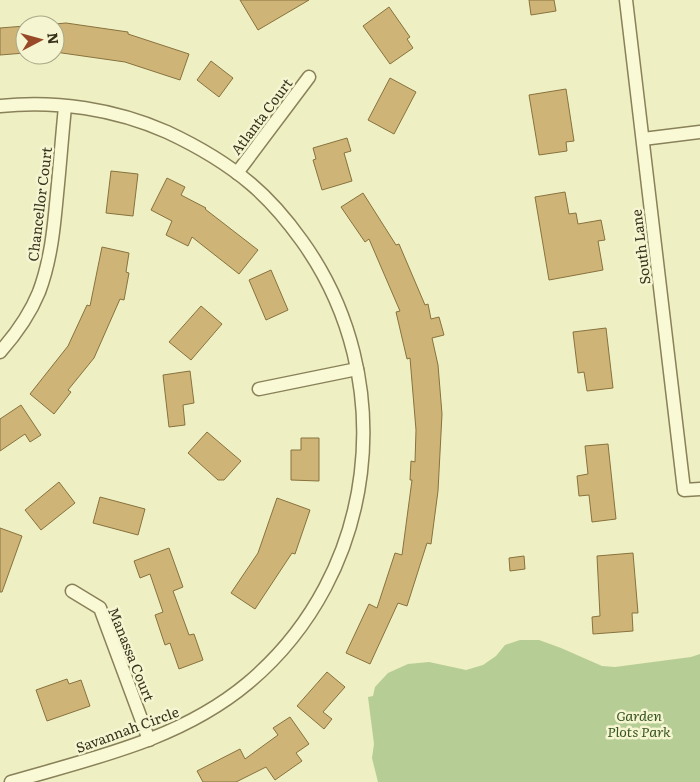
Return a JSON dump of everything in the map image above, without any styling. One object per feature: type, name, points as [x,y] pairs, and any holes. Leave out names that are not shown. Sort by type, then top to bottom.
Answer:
[{"type":"street","name":"South Lane","points":[[626,0],[684,490],[700,489]]},
{"type":"street","name":"Atlanta Court","points":[[237,173],[309,77]]},
{"type":"street","name":"Savannah Circle","points":[[0,106],[41,104],[100,110],[148,124],[191,143],[220,160],[252,184],[277,210],[312,255],[332,291],[350,338],[357,369],[364,423],[361,477],[352,520],[341,554],[326,586],[303,624],[281,651],[250,681],[205,714],[176,730],[119,750],[11,782]]},
{"type":"street","name":"Chancellor Court","points":[[0,352],[17,332],[32,306],[49,259],[54,230],[65,107]]},
{"type":"street","points":[[643,139],[700,132]]},
{"type":"street","points":[[259,389],[357,369]]},
{"type":"street","name":"Manassa Court","points":[[72,591],[100,608],[149,740]]},
{"type":"green space","name":"Garden Plots Park","points":[[520,640],[539,640],[602,666],[615,667],[691,657],[700,654],[700,782],[378,782],[372,758],[374,744],[368,697],[373,696],[375,687],[388,673],[408,664],[429,662],[466,670],[483,665],[496,656],[505,645]]},
{"type":"building","points":[[240,0],[309,0],[258,30]]},
{"type":"building","points":[[529,0],[554,0],[556,11],[531,15]]},
{"type":"building","points":[[389,7],[410,37],[407,39],[413,48],[390,64],[363,26]]},
{"type":"building","points":[[65,23],[128,32],[128,34],[189,54],[180,80],[125,62],[65,53]]},
{"type":"building","points":[[15,27],[15,54],[0,55],[0,28]]},
{"type":"building","points":[[211,61],[233,78],[219,97],[197,80]]},
{"type":"building","points":[[390,78],[416,92],[394,134],[368,120]]},
{"type":"building","points":[[566,89],[574,141],[566,142],[567,151],[539,155],[529,95]]},
{"type":"building","points":[[347,138],[351,151],[344,153],[352,181],[322,190],[313,160],[316,159],[313,148]]},
{"type":"building","points":[[111,171],[138,174],[133,216],[106,213]]},
{"type":"building","points":[[167,178],[185,187],[181,195],[206,208],[258,250],[239,274],[192,237],[188,246],[166,235],[172,221],[151,210]]},
{"type":"building","points":[[565,192],[569,214],[576,213],[578,224],[601,220],[605,240],[598,241],[603,270],[549,280],[535,197]]},
{"type":"building","points":[[363,193],[396,245],[399,244],[425,305],[428,304],[431,319],[439,317],[444,335],[432,338],[438,365],[442,414],[438,491],[431,544],[427,543],[407,606],[398,603],[370,664],[346,653],[369,604],[377,608],[395,553],[402,555],[412,480],[410,480],[411,461],[415,462],[416,430],[410,358],[407,359],[396,312],[400,311],[369,239],[365,242],[341,207]]},
{"type":"building","points":[[102,247],[129,253],[126,272],[129,273],[124,300],[120,299],[94,358],[68,390],[71,392],[54,414],[30,394],[68,346],[87,305],[90,306]]},
{"type":"building","points":[[271,270],[288,310],[266,320],[249,280]]},
{"type":"building","points":[[201,306],[222,324],[191,360],[169,342]]},
{"type":"building","points":[[606,328],[613,388],[587,391],[584,372],[578,373],[573,332]]},
{"type":"building","points":[[190,371],[194,403],[183,405],[185,425],[169,427],[163,375]]},
{"type":"building","points":[[21,405],[41,435],[30,442],[25,434],[0,451],[0,419]]},
{"type":"building","points":[[207,432],[241,461],[224,480],[218,480],[188,453]]},
{"type":"building","points":[[301,438],[319,438],[319,481],[291,480],[291,450],[301,450]]},
{"type":"building","points":[[608,444],[616,519],[592,522],[589,495],[579,496],[577,476],[588,474],[585,446]]},
{"type":"building","points":[[59,482],[75,503],[41,530],[25,510]]},
{"type":"building","points":[[100,497],[145,509],[138,535],[93,523]]},
{"type":"building","points":[[277,498],[310,510],[295,554],[292,553],[255,609],[231,593],[258,553]]},
{"type":"building","points":[[0,528],[22,536],[2,592],[0,592]]},
{"type":"building","points":[[169,548],[183,587],[173,591],[189,635],[194,634],[203,660],[179,669],[170,643],[165,645],[155,615],[163,612],[150,574],[140,578],[134,561]]},
{"type":"building","points":[[633,553],[638,613],[632,613],[633,631],[593,634],[592,617],[600,616],[597,556]]},
{"type":"building","points":[[524,556],[525,569],[510,571],[509,558]]},
{"type":"building","points":[[327,672],[345,687],[323,712],[332,719],[324,729],[297,706]]},
{"type":"building","points":[[67,679],[69,684],[81,680],[90,706],[47,721],[36,690]]},
{"type":"building","points":[[290,717],[309,744],[296,753],[302,761],[275,780],[266,767],[236,782],[203,782],[197,771],[240,749],[245,759],[278,735],[273,728]]}]
